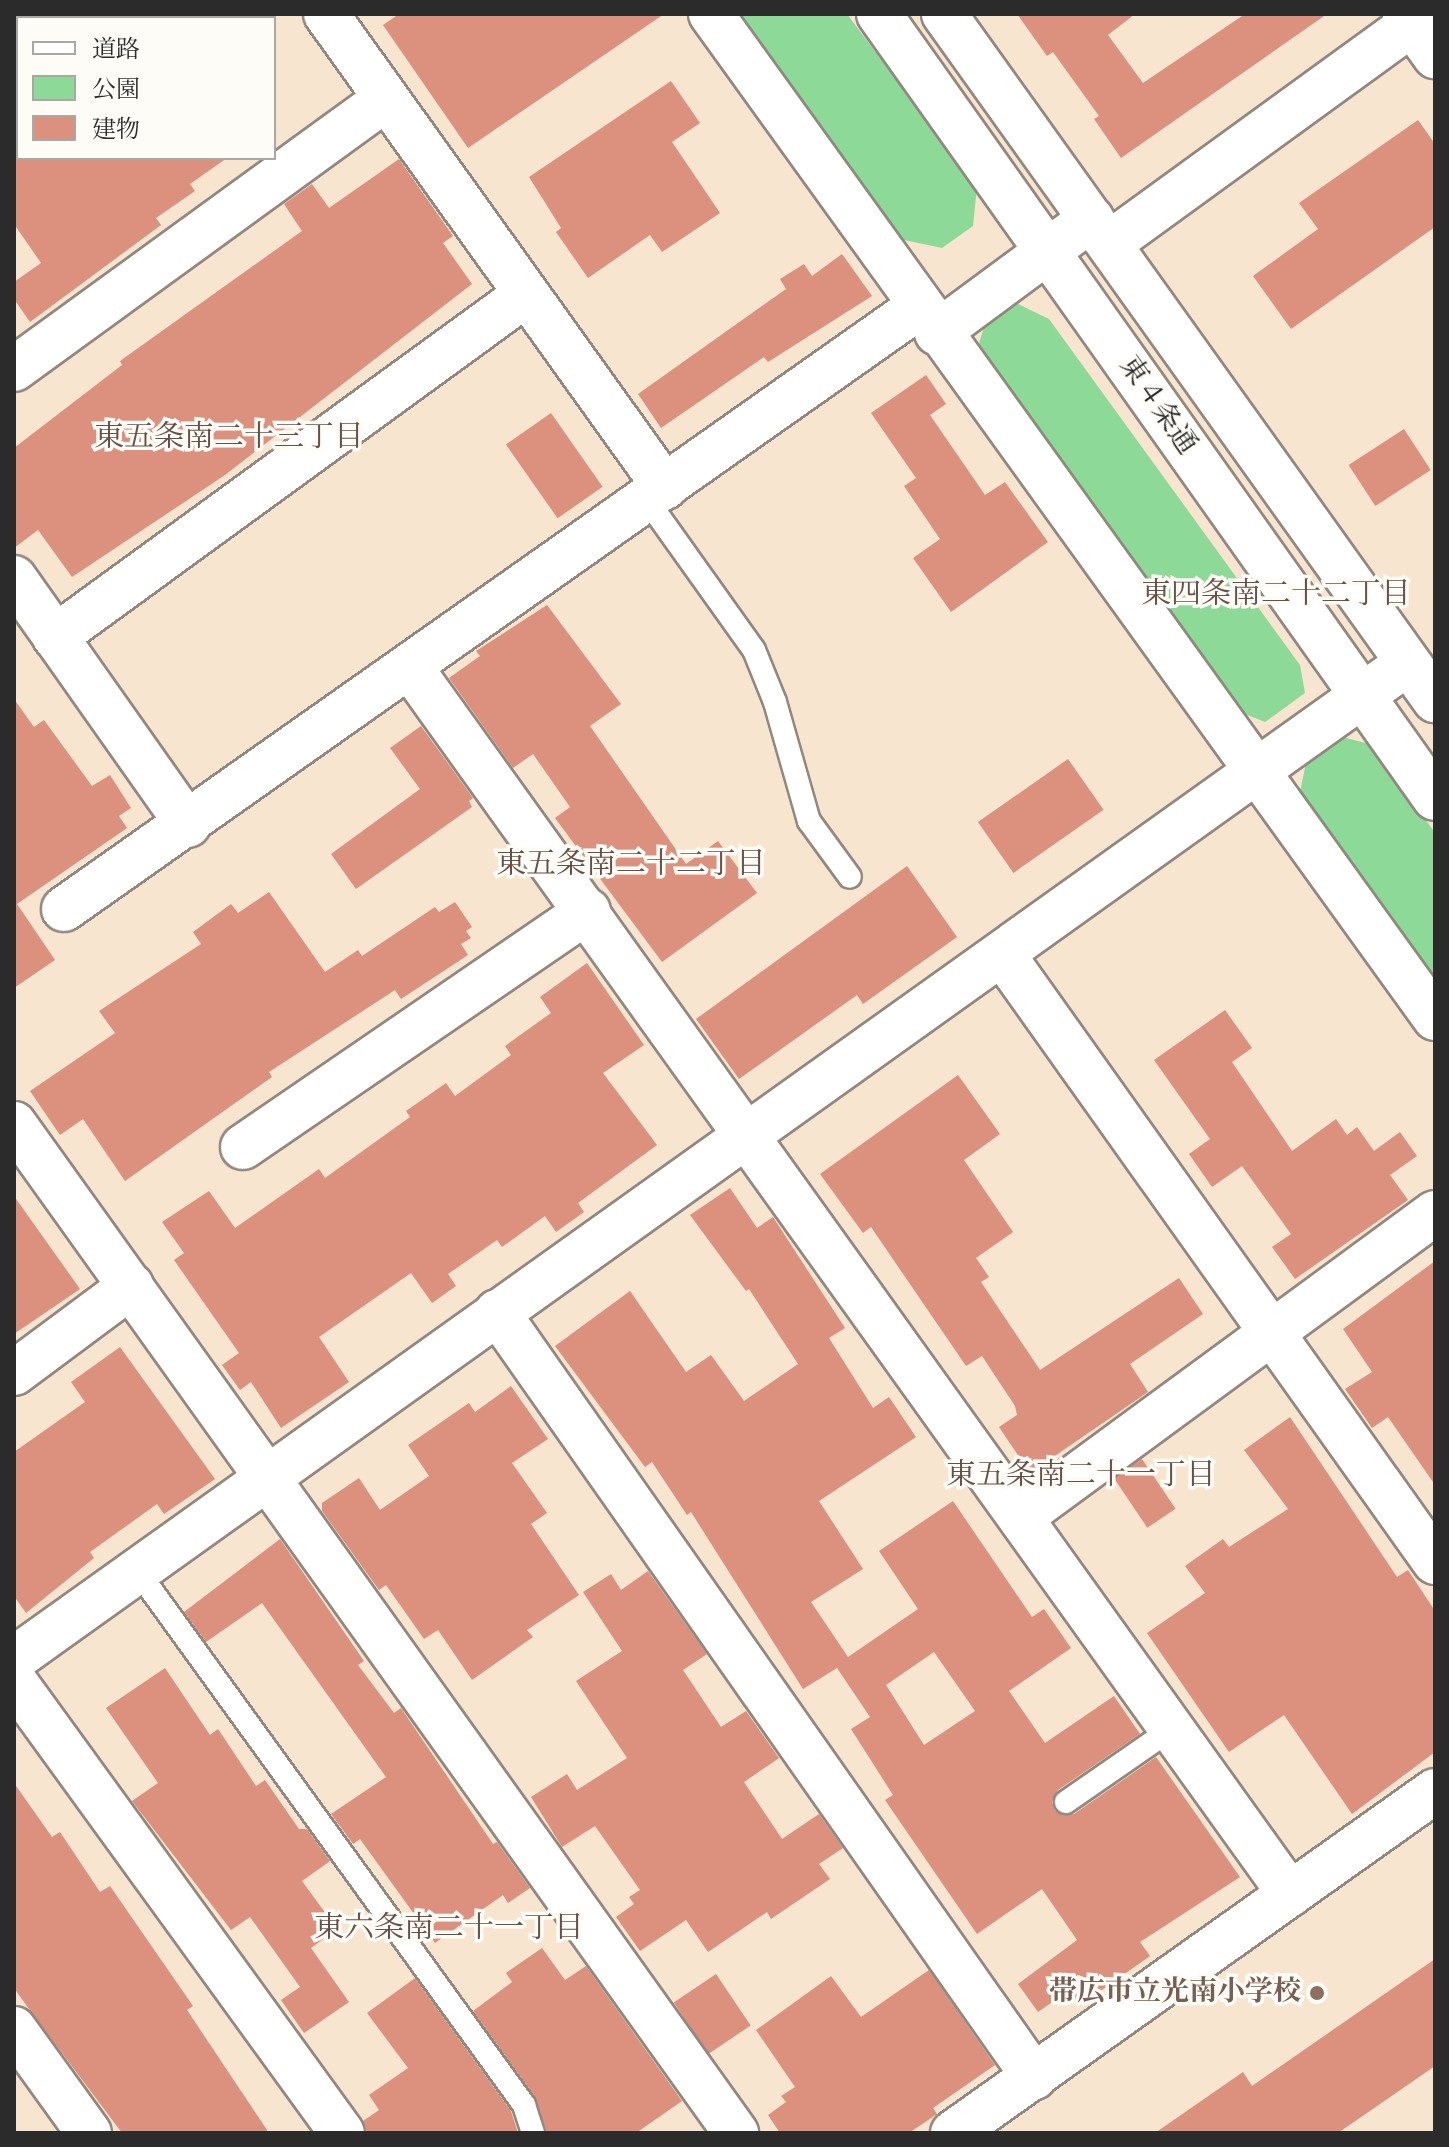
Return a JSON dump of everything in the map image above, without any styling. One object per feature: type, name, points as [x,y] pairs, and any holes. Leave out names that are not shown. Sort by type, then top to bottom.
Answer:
[{"type":"street","points":[[326,14],[525,295],[656,494]]},
{"type":"street","points":[[711,14],[1254,774],[1435,1018]]},
{"type":"street","name":"東４条通","points":[[879,14],[1435,798]]},
{"type":"street","name":"東４条通","points":[[944,14],[1435,700]]},
{"type":"street","points":[[64,909],[656,494],[928,319],[1049,252],[1101,231],[1419,27]]},
{"type":"street","points":[[14,369],[385,99]]},
{"type":"street","points":[[55,637],[525,295]]},
{"type":"street","points":[[14,578],[188,825]]},
{"type":"street","points":[[14,1659],[1408,663]]},
{"type":"street","points":[[410,667],[748,1133],[1290,1894]]},
{"type":"street","points":[[243,1147],[588,911]]},
{"type":"street","points":[[1003,955],[1269,1335],[1435,1562]]},
{"type":"street","points":[[14,1124],[270,1475],[736,2133]]},
{"type":"street","points":[[1022,1516],[1435,1213]]},
{"type":"street","points":[[14,1373],[131,1286]]},
{"type":"street","points":[[497,1312],[1034,2077]]},
{"type":"street","points":[[14,1681],[342,2133]]},
{"type":"street","points":[[953,2133],[1435,1791]]},
{"type":"street","points":[[14,2029],[89,2133]]},
{"type":"lane","points":[[656,494],[754,650],[809,821],[850,877]]},
{"type":"lane","points":[[136,1569],[524,2105],[533,2133]]},
{"type":"lane","points":[[1066,1802],[1173,1728]]},
{"type":"green space","points":[[735,14],[847,14],[977,187],[973,226],[942,248],[895,238]]},
{"type":"green space","points":[[1016,303],[1049,319],[1300,665],[1305,693],[1265,722],[1230,708],[977,350],[984,327]]},
{"type":"green space","points":[[1335,735],[1373,745],[1435,833],[1435,983],[1300,792],[1307,758]]},
{"type":"building","points":[[399,14],[664,14],[468,148],[383,25]]},
{"type":"building","points":[[1017,14],[1135,14],[1108,35],[1143,83],[1245,14],[1327,14],[1121,158],[1094,119],[1099,116],[1053,52],[1047,56]]},
{"type":"building","points":[[671,81],[700,123],[672,142],[720,213],[662,252],[650,235],[588,278],[556,232],[561,228],[529,177]]},
{"type":"building","points":[[1418,120],[1435,144],[1435,227],[1291,329],[1253,276],[1318,229],[1299,203]]},
{"type":"building","points":[[14,158],[224,160],[190,184],[195,191],[156,218],[161,225],[30,322],[14,299],[14,282],[41,263],[14,224]]},
{"type":"building","points":[[399,159],[453,236],[443,243],[472,284],[225,475],[72,577],[38,530],[14,548],[14,448],[122,365],[120,361],[302,231],[284,204],[312,184],[329,208]]},
{"type":"building","points":[[842,254],[872,296],[768,362],[764,357],[661,428],[638,394],[786,289],[780,279],[804,264],[812,276]]},
{"type":"building","points":[[926,375],[946,404],[930,415],[985,495],[1005,482],[1048,542],[951,612],[913,558],[940,539],[904,486],[916,478],[871,413]]},
{"type":"building","points":[[551,413],[603,487],[558,518],[506,445]]},
{"type":"building","points":[[1404,429],[1431,470],[1375,506],[1349,465]]},
{"type":"building","points":[[547,605],[621,704],[590,726],[686,864],[718,841],[757,893],[662,962],[555,818],[570,807],[533,754],[513,768],[449,678],[480,656],[476,651]]},
{"type":"building","points":[[14,699],[34,727],[44,720],[92,786],[110,775],[131,808],[119,816],[127,828],[17,904],[55,960],[14,988]]},
{"type":"building","points":[[421,726],[473,798],[469,801],[472,807],[356,889],[331,854],[420,789],[390,748]]},
{"type":"building","points":[[1068,759],[1104,810],[1013,873],[978,822]]},
{"type":"building","points":[[907,866],[957,937],[863,1004],[857,995],[739,1079],[696,1019]]},
{"type":"building","points":[[269,892],[325,972],[358,950],[362,956],[435,907],[439,912],[455,902],[472,927],[466,931],[471,938],[461,944],[468,955],[401,999],[395,990],[269,1072],[272,1077],[125,1181],[83,1119],[60,1135],[30,1091],[115,1033],[99,1011],[201,944],[193,932],[231,904],[238,913]]},
{"type":"building","points":[[587,963],[644,1045],[603,1073],[657,1145],[578,1203],[584,1212],[556,1232],[545,1216],[502,1247],[497,1240],[448,1274],[456,1286],[432,1303],[411,1273],[319,1337],[349,1382],[281,1428],[251,1382],[240,1390],[222,1365],[239,1353],[174,1260],[184,1253],[162,1222],[209,1191],[235,1228],[319,1169],[325,1178],[410,1117],[406,1111],[446,1083],[455,1096],[511,1055],[505,1046],[551,1013],[540,997]]},
{"type":"building","points":[[1225,1010],[1252,1048],[1232,1062],[1292,1151],[1336,1119],[1347,1135],[1357,1127],[1374,1151],[1400,1132],[1417,1156],[1390,1175],[1408,1200],[1295,1279],[1272,1247],[1291,1234],[1242,1166],[1212,1187],[1189,1154],[1210,1139],[1154,1060]]},
{"type":"building","points":[[958,1075],[1000,1134],[964,1160],[1013,1232],[976,1258],[989,1277],[981,1282],[1040,1370],[1179,1278],[1203,1314],[1130,1364],[1148,1392],[1030,1473],[999,1427],[1017,1415],[1015,1406],[982,1356],[966,1366],[871,1227],[863,1233],[820,1174]]},
{"type":"building","points":[[730,1188],[757,1228],[773,1217],[845,1328],[829,1338],[873,1408],[889,1397],[916,1437],[819,1501],[863,1569],[811,1602],[848,1657],[918,1609],[879,1551],[953,1501],[1032,1617],[1044,1609],[1071,1648],[1009,1691],[1045,1743],[1114,1696],[1140,1734],[1058,1790],[1052,1802],[1055,1811],[1074,1814],[1156,1757],[1240,1877],[1140,1942],[1150,1956],[1079,2006],[1068,1991],[1038,2012],[1018,1984],[1077,1940],[1042,1889],[977,1934],[885,1800],[893,1795],[851,1729],[870,1717],[837,1668],[803,1689],[691,1512],[687,1515],[652,1462],[645,1467],[555,1346],[630,1291],[686,1372],[711,1355],[744,1401],[798,1364],[749,1289],[746,1291],[690,1215]],"holes":[[[934,1652],[975,1711],[924,1745],[886,1685]]]},
{"type":"building","points":[[14,1196],[80,1289],[14,1334]]},
{"type":"building","points":[[1435,1261],[1435,1485],[1388,1417],[1372,1428],[1345,1389],[1372,1372],[1343,1329]]},
{"type":"building","points":[[120,1347],[215,1479],[164,1514],[157,1504],[90,1552],[94,1558],[26,1613],[14,1596],[14,1452],[85,1402],[71,1382]]},
{"type":"building","points":[[511,1386],[548,1439],[512,1463],[547,1513],[531,1524],[579,1595],[527,1630],[533,1637],[472,1680],[438,1630],[424,1639],[386,1585],[379,1590],[322,1511],[322,1503],[359,1478],[380,1510],[429,1476],[408,1445],[469,1403],[475,1412]]},
{"type":"building","points":[[1290,1417],[1397,1577],[1408,1570],[1435,1611],[1435,1752],[1352,1814],[1284,1715],[1229,1752],[1147,1633],[1205,1593],[1185,1566],[1223,1539],[1229,1547],[1288,1509],[1244,1450]]},
{"type":"building","points":[[1142,1459],[1176,1509],[1147,1528],[1114,1478]]},
{"type":"building","points":[[280,1539],[364,1661],[358,1665],[394,1713],[401,1708],[493,1844],[497,1842],[530,1888],[508,1903],[503,1895],[435,1943],[360,1839],[353,1844],[331,1814],[386,1777],[262,1603],[206,1642],[184,1612]]},
{"type":"building","points":[[648,1571],[707,1654],[683,1670],[721,1727],[746,1711],[779,1758],[744,1782],[782,1839],[819,1814],[843,1848],[819,1864],[830,1879],[771,1919],[767,1912],[708,1952],[686,1920],[640,1951],[616,1917],[634,1904],[629,1897],[640,1890],[595,1826],[562,1847],[531,1797],[567,1774],[577,1790],[627,1758],[576,1681],[622,1651],[583,1592],[611,1574],[621,1590]]},
{"type":"building","points":[[165,1668],[210,1735],[218,1729],[256,1786],[265,1780],[299,1829],[307,1829],[330,1861],[302,1881],[337,1929],[311,1948],[349,2002],[304,2033],[281,2000],[300,1987],[250,1917],[231,1930],[132,1801],[158,1783],[106,1708]]},
{"type":"building","points":[[14,1783],[52,1837],[60,1832],[100,1892],[110,1886],[193,2006],[187,2010],[269,2133],[122,2133],[29,2009],[14,1988]]},
{"type":"building","points":[[542,1948],[565,1980],[586,1966],[682,2101],[636,2133],[547,2133],[535,2097],[473,2011],[512,1982],[506,1973]]},
{"type":"building","points":[[1435,1959],[1435,2066],[1338,2133],[1155,2133],[1243,2072],[1252,2086]]},
{"type":"building","points":[[929,1970],[995,2065],[933,2108],[937,2114],[909,2133],[780,2133],[768,2115],[786,2102],[781,2096],[795,2087],[756,2030],[831,1976],[861,2017]]},
{"type":"building","points":[[716,1974],[751,2025],[708,2054],[674,2003]]},
{"type":"building","points":[[415,1978],[511,2111],[518,2133],[367,2133],[363,2121],[379,2110],[369,2095],[408,2068],[367,2013]]},
{"type":"place","name":"帯広市立光南小学校","points":[[1317,1993]]},
{"type":"district","name":"東五条南二十三丁目","points":[[229,438]]},
{"type":"district","name":"東四条南二十二丁目","points":[[1276,595]]},
{"type":"district","name":"東五条南二十二丁目","points":[[631,865]]},
{"type":"district","name":"東五条南二十一丁目","points":[[1081,1476]]},
{"type":"district","name":"東六条南二十一丁目","points":[[449,1929]]}]
